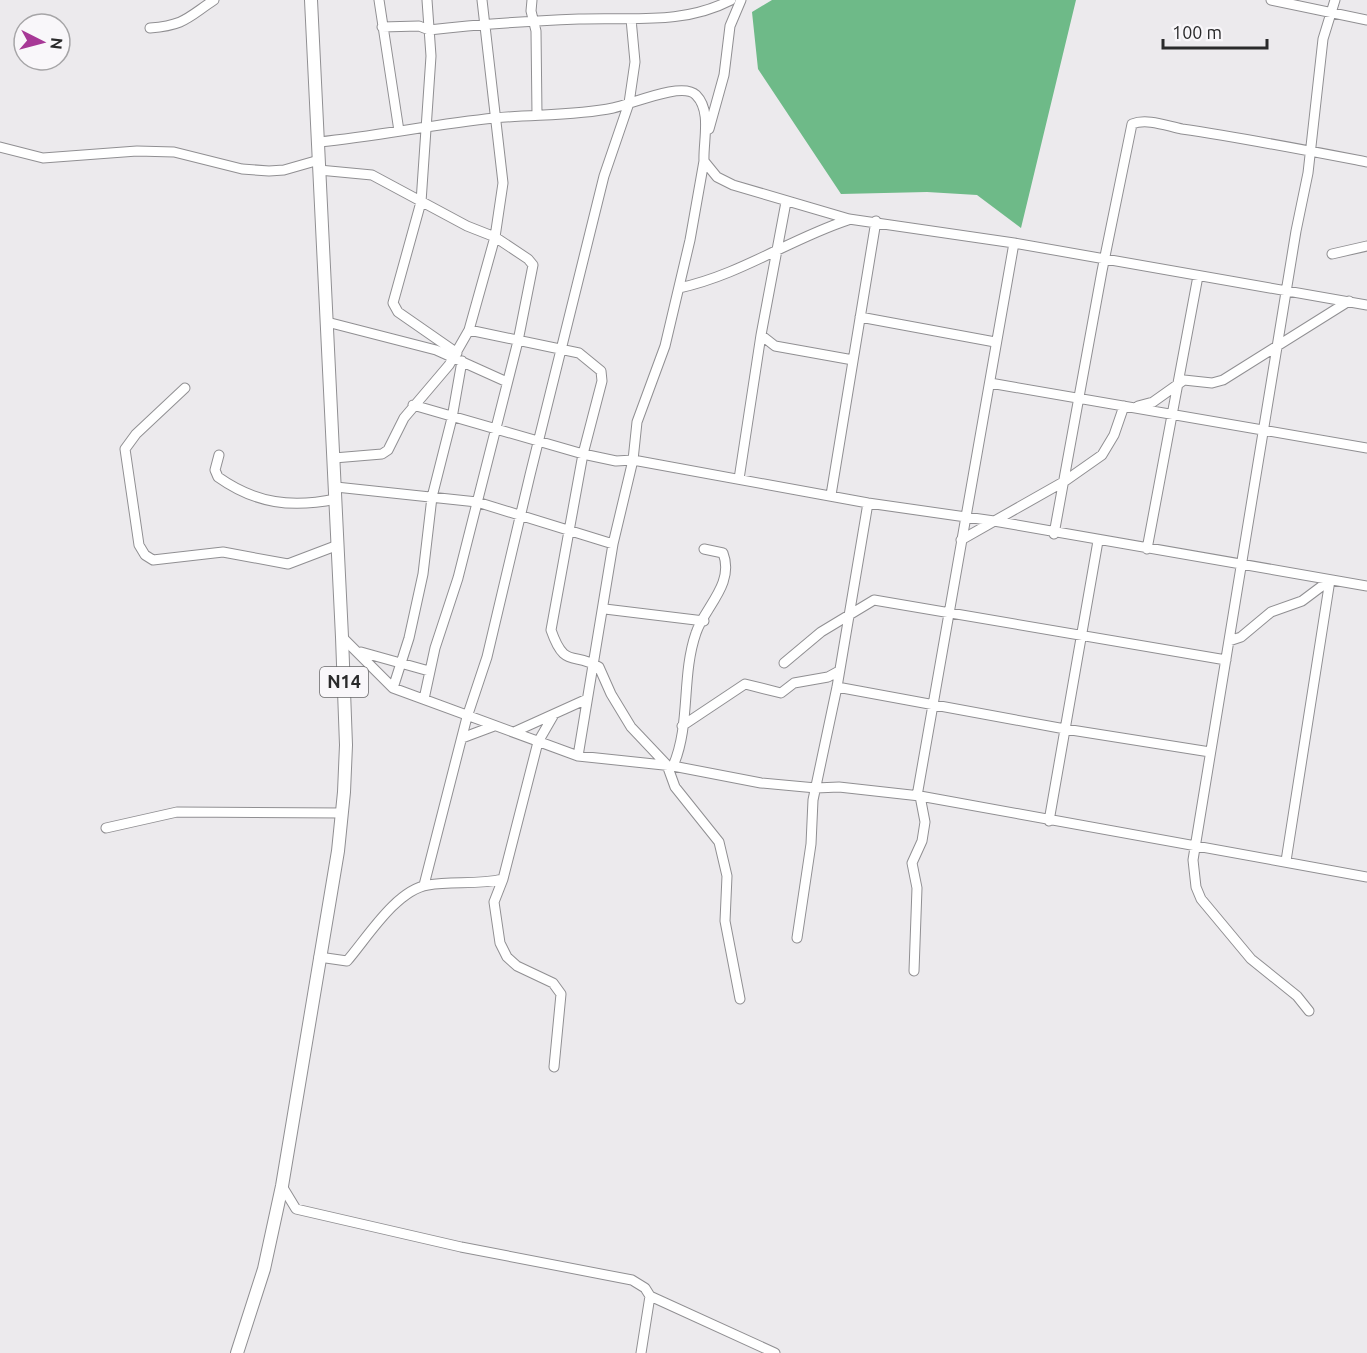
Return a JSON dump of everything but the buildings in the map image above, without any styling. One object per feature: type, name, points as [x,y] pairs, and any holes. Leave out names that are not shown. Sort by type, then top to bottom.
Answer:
[{"type":"main road","name":"N14","points":[[237,1353],[264,1269],[282,1186],[338,851],[346,745],[312,6]]},
{"type":"street","points":[[150,28],[175,26],[192,18],[214,0]]},
{"type":"street","points":[[303,0],[312,6]]},
{"type":"street","points":[[379,0],[399,131]]},
{"type":"street","points":[[427,0],[431,56],[421,202],[393,303],[398,312],[458,357],[507,382]]},
{"type":"street","points":[[393,688],[423,574],[432,497],[452,417],[458,357],[469,330],[495,237],[503,183],[482,0]]},
{"type":"street","points":[[532,0],[537,115]]},
{"type":"street","points":[[382,27],[419,26],[429,30],[534,21],[631,20],[685,16],[732,0]]},
{"type":"street","points":[[578,756],[605,609],[613,544],[633,460],[637,422],[665,346],[690,240],[706,140],[724,75],[730,26],[741,0]]},
{"type":"street","points":[[1271,0],[1367,20]]},
{"type":"street","points":[[1309,1011],[1297,996],[1251,959],[1201,899],[1194,873],[1193,846],[1279,344],[1310,151],[1323,39],[1335,0]]},
{"type":"street","points":[[424,885],[467,717],[488,657],[538,440],[604,176],[629,103],[635,62],[631,20]]},
{"type":"street","points":[[319,142],[494,118],[598,110],[687,90],[695,94],[702,104],[706,140]]},
{"type":"street","points":[[1054,534],[1132,124],[1149,123],[1367,162]]},
{"type":"street","points":[[0,147],[43,158],[137,151],[174,152],[242,169],[284,171],[319,165],[372,176],[495,237],[528,259],[533,265],[518,341],[458,578],[429,671],[424,699]]},
{"type":"street","points":[[704,161],[717,177],[733,185],[849,219],[876,221],[1014,243],[1367,305]]},
{"type":"street","points":[[739,479],[775,251],[786,202]]},
{"type":"street","points":[[679,288],[725,276],[817,230],[849,219]]},
{"type":"street","points":[[831,495],[876,221]]},
{"type":"street","points":[[914,971],[917,888],[912,862],[922,841],[925,822],[918,796],[1014,243]]},
{"type":"street","points":[[1332,254],[1367,246]]},
{"type":"street","points":[[1146,549],[1198,276]]},
{"type":"street","points":[[1127,406],[1153,402],[1184,380],[1217,383],[1349,301]]},
{"type":"street","points":[[860,317],[995,342]]},
{"type":"street","points":[[327,322],[458,357]]},
{"type":"street","points":[[469,330],[579,353],[601,371],[602,381],[583,454],[550,630],[556,646],[567,658],[599,667],[608,682],[611,694],[631,727],[670,766]]},
{"type":"street","points":[[761,335],[775,346],[853,360]]},
{"type":"street","points":[[334,458],[382,454],[388,450],[413,405],[458,357]]},
{"type":"street","points":[[990,383],[1367,448]]},
{"type":"street","points":[[185,388],[136,434],[125,449],[139,545],[145,555],[153,560],[223,552],[288,564],[338,545]]},
{"type":"street","points":[[413,405],[583,454],[616,461],[633,460],[868,503],[994,521],[1054,534],[1367,586]]},
{"type":"street","points":[[961,540],[1065,481],[1102,455],[1127,406]]},
{"type":"street","points":[[219,455],[216,470],[218,477],[265,500],[291,506],[336,493],[432,497],[477,502],[613,544]]},
{"type":"street","points":[[797,938],[816,788],[837,687],[868,503]]},
{"type":"street","points":[[1049,821],[1098,541]]},
{"type":"street","points":[[704,549],[723,553],[726,562],[725,576],[704,621],[696,630],[690,654],[682,726],[670,766],[675,787],[719,842],[727,876],[725,921],[740,999]]},
{"type":"street","points":[[1229,640],[1240,637],[1271,612],[1302,601],[1330,580]]},
{"type":"street","points":[[1286,861],[1330,580]]},
{"type":"street","points":[[784,663],[821,632],[874,600],[1226,660]]},
{"type":"street","points":[[605,609],[704,621]]},
{"type":"street","points":[[342,637],[359,651],[393,688],[578,756],[670,766],[738,780],[816,788],[839,787],[918,796],[1049,821],[1286,861],[1367,878]]},
{"type":"street","points":[[359,651],[429,671]]},
{"type":"street","points":[[682,726],[745,684],[781,693],[794,683],[828,676],[839,671]]},
{"type":"street","points":[[837,687],[1065,729],[1210,752]]},
{"type":"street","points":[[514,732],[587,699]]},
{"type":"street","points":[[553,716],[538,742],[503,879],[494,902],[500,943],[507,957],[517,966],[554,983],[561,994],[554,1067]]},
{"type":"street","points":[[462,738],[494,726]]},
{"type":"street","points":[[106,828],[177,812],[342,813]]},
{"type":"street","points":[[319,957],[347,961],[389,908],[424,885],[486,883],[503,879]]},
{"type":"street","points":[[282,1186],[296,1209],[461,1246],[632,1280],[645,1288],[650,1296],[775,1353]]},
{"type":"street","points":[[640,1353],[650,1296]]},
{"type":"green space","points":[[772,0],[1076,0],[1021,228],[977,195],[927,192],[841,194],[758,69],[752,12]]}]
